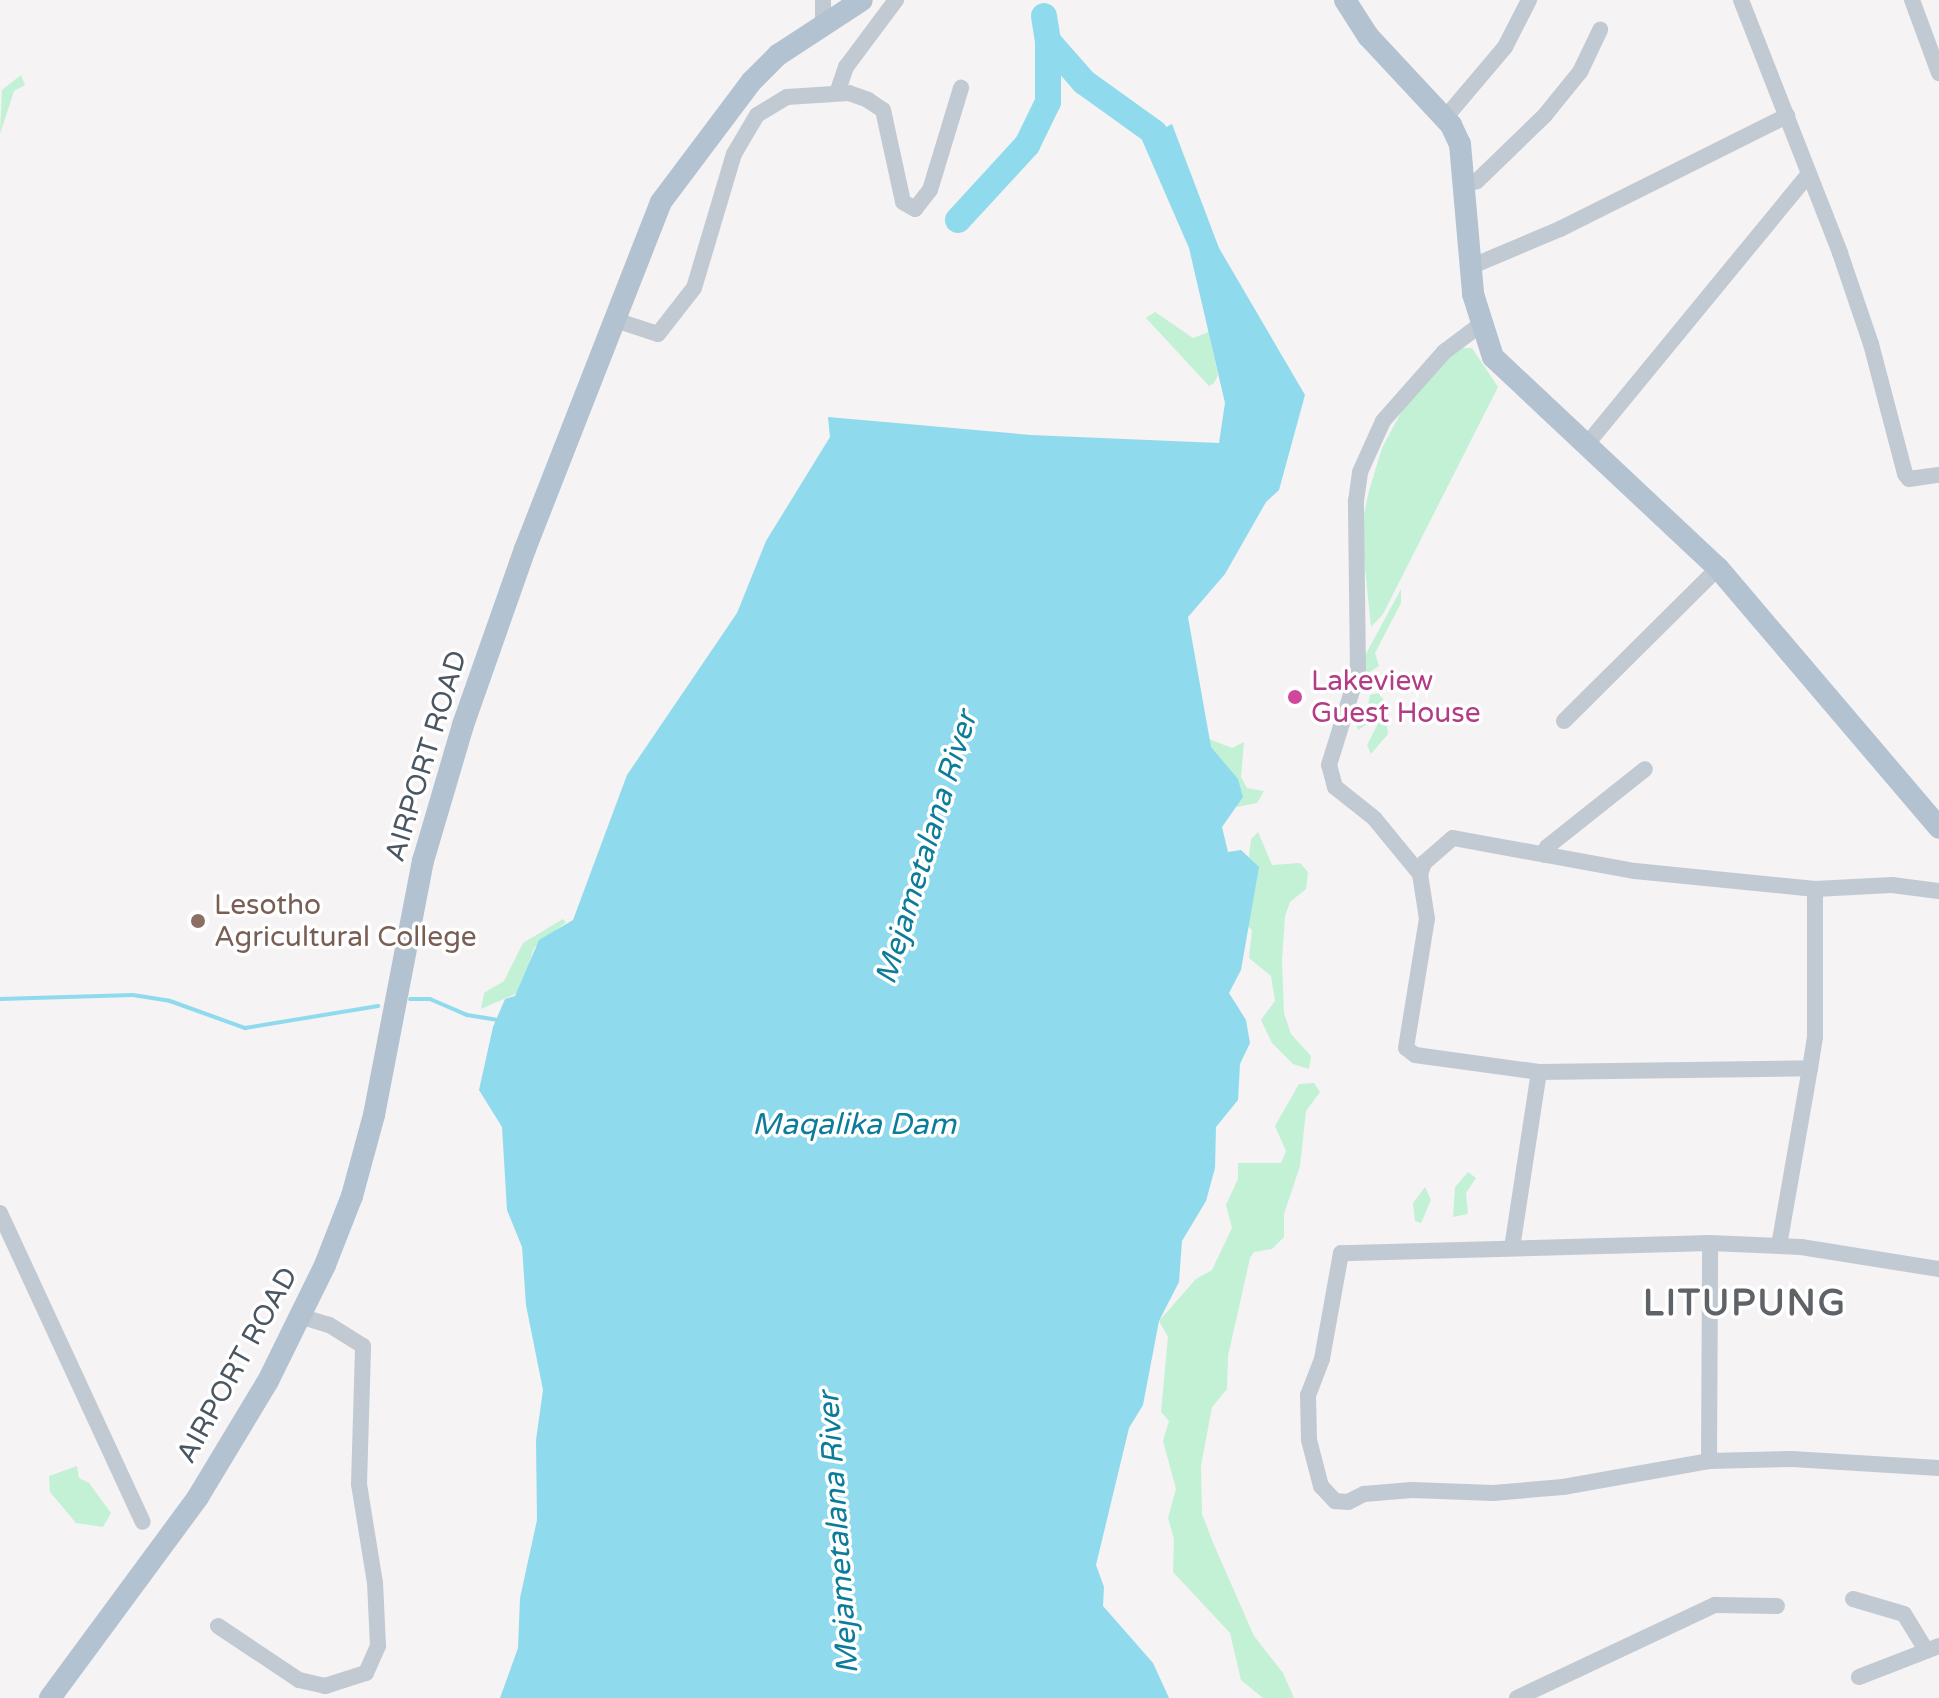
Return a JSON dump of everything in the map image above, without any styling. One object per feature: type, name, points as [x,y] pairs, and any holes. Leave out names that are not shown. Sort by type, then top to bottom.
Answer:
[{"type":"main road","name":"AIRPORT ROAD","points":[[50,1698],[198,1497],[302,1317],[352,1196],[374,1115],[423,861],[458,740],[612,319],[661,202],[704,140],[769,63],[862,0]]},
{"type":"main road","points":[[1345,0],[1368,36],[1445,118],[1460,144],[1466,184],[1470,267],[1480,325],[1507,374],[1587,444],[1718,568],[1938,827]]},
{"type":"street","points":[[823,0],[823,24]]},
{"type":"street","points":[[837,93],[846,67],[896,0]]},
{"type":"street","points":[[1445,118],[1505,47],[1529,0]]},
{"type":"street","points":[[1741,0],[1871,344],[1905,474],[1909,479],[1939,475]]},
{"type":"street","points":[[1912,0],[1937,65]]},
{"type":"street","points":[[1466,184],[1477,181],[1545,115],[1580,72],[1600,30]]},
{"type":"street","points":[[612,319],[658,334],[694,288],[743,132],[757,115],[787,97],[837,93],[868,100],[883,110],[903,202],[915,209],[924,204],[935,177],[961,88]]},
{"type":"street","points":[[1470,267],[1560,229],[1787,116]]},
{"type":"street","points":[[1587,444],[1808,175]]},
{"type":"street","points":[[1420,874],[1374,818],[1341,795],[1329,765],[1358,672],[1356,501],[1360,472],[1383,421],[1453,344],[1480,325]]},
{"type":"street","points":[[1564,721],[1718,568]]},
{"type":"street","points":[[1545,855],[1547,847],[1645,769]]},
{"type":"street","points":[[1810,1068],[1539,1072],[1415,1055],[1406,1048],[1427,919],[1420,874],[1424,863],[1453,838],[1635,871],[1815,889],[1892,885],[1939,891]]},
{"type":"street","points":[[1779,1245],[1815,1037],[1815,889]]},
{"type":"street","points":[[1512,1248],[1539,1072]]},
{"type":"street","points":[[0,1213],[143,1522]]},
{"type":"street","points":[[1709,1461],[1710,1243]]},
{"type":"street","points":[[1939,1269],[1779,1245],[1710,1243],[1341,1253],[1306,1415],[1327,1494],[1348,1502],[1364,1494],[1412,1490],[1493,1493],[1596,1482],[1709,1461],[1792,1459],[1939,1468]]},
{"type":"street","points":[[218,1626],[299,1680],[325,1686],[366,1673],[378,1646],[375,1583],[359,1484],[363,1346],[329,1325],[302,1317]]},
{"type":"street","points":[[1853,1599],[1904,1614],[1932,1648],[1859,1677]]},
{"type":"street","points":[[1517,1698],[1715,1605],[1777,1606]]},
{"type":"green space","points":[[21,75],[25,85],[14,91],[0,134],[2,90]]},
{"type":"green space","points":[[1155,312],[1193,338],[1209,332],[1218,375],[1214,383],[1209,386],[1146,318]]},
{"type":"green space","points":[[1455,348],[1472,348],[1498,387],[1383,614],[1371,627],[1361,528],[1369,491],[1382,448],[1410,396]]},
{"type":"green space","points":[[1401,589],[1401,603],[1375,653],[1379,666],[1365,675],[1362,661]]},
{"type":"green space","points":[[1379,693],[1385,702],[1388,734],[1371,754],[1367,745],[1378,724],[1373,720],[1358,730],[1354,719],[1358,707],[1368,705],[1370,695]]},
{"type":"green space","points":[[1209,739],[1232,748],[1244,742],[1241,777],[1247,788],[1264,791],[1257,803],[1237,807],[1232,784],[1204,766]]},
{"type":"green space","points":[[1258,832],[1272,865],[1300,863],[1308,872],[1306,889],[1290,902],[1285,916],[1282,960],[1284,1013],[1291,1034],[1311,1056],[1309,1069],[1293,1064],[1272,1043],[1261,1020],[1275,1001],[1271,976],[1249,958],[1252,930],[1242,921],[1251,839]]},
{"type":"green space","points":[[563,919],[566,922],[534,948],[520,992],[481,1009],[484,993],[504,981],[523,943]]},
{"type":"green space","points":[[1314,1083],[1320,1092],[1306,1111],[1300,1166],[1284,1214],[1284,1237],[1272,1249],[1254,1252],[1250,1258],[1228,1356],[1227,1389],[1212,1407],[1201,1466],[1202,1514],[1214,1545],[1254,1636],[1283,1673],[1294,1698],[1263,1698],[1241,1680],[1230,1633],[1173,1572],[1174,1539],[1168,1518],[1176,1489],[1163,1441],[1169,1421],[1161,1412],[1168,1337],[1159,1321],[1196,1279],[1212,1270],[1232,1228],[1226,1205],[1238,1179],[1238,1163],[1281,1163],[1286,1151],[1275,1126],[1299,1084]]},
{"type":"green space","points":[[1468,1172],[1476,1178],[1466,1193],[1468,1214],[1453,1217],[1455,1187]]},
{"type":"green space","points":[[1425,1187],[1431,1200],[1421,1223],[1415,1221],[1413,1203]]},
{"type":"green space","points":[[77,1466],[79,1478],[89,1483],[111,1513],[103,1527],[76,1523],[50,1492],[49,1476]]},
{"type":"water","name":"Maqalika Dam","points":[[1172,124],[1219,248],[1305,395],[1279,490],[1266,502],[1225,574],[1188,617],[1211,747],[1238,779],[1243,797],[1222,827],[1228,852],[1241,850],[1259,867],[1241,970],[1229,993],[1246,1020],[1250,1043],[1240,1064],[1238,1100],[1216,1127],[1215,1168],[1206,1201],[1182,1241],[1179,1282],[1159,1321],[1143,1405],[1129,1428],[1096,1565],[1104,1587],[1103,1606],[1153,1663],[1169,1698],[500,1698],[518,1648],[520,1598],[537,1520],[536,1440],[543,1390],[526,1305],[522,1247],[507,1210],[502,1127],[479,1090],[493,1027],[505,999],[515,996],[539,940],[573,920],[627,775],[737,613],[766,541],[830,437],[828,417],[1031,435],[1219,443],[1225,403],[1189,248],[1142,140]]},
{"type":"waterway","name":"Mejametalana River","points":[[1044,16],[1048,41],[1084,82],[1155,133]]},
{"type":"waterway","name":"Mejametalana River","points":[[958,220],[1027,145],[1048,102],[1048,41]]},
{"type":"waterway","points":[[0,999],[133,995],[170,1001],[245,1028],[378,1006]]},
{"type":"waterway","points":[[410,999],[430,999],[467,1015],[500,1020]]},
{"type":"place","name":"Lakeview Guest House","points":[[1295,697]]},
{"type":"place","name":"Lesotho Agricultural College","points":[[198,921]]},
{"type":"district","name":"LITUPUNG","points":[[1745,1304]]}]
